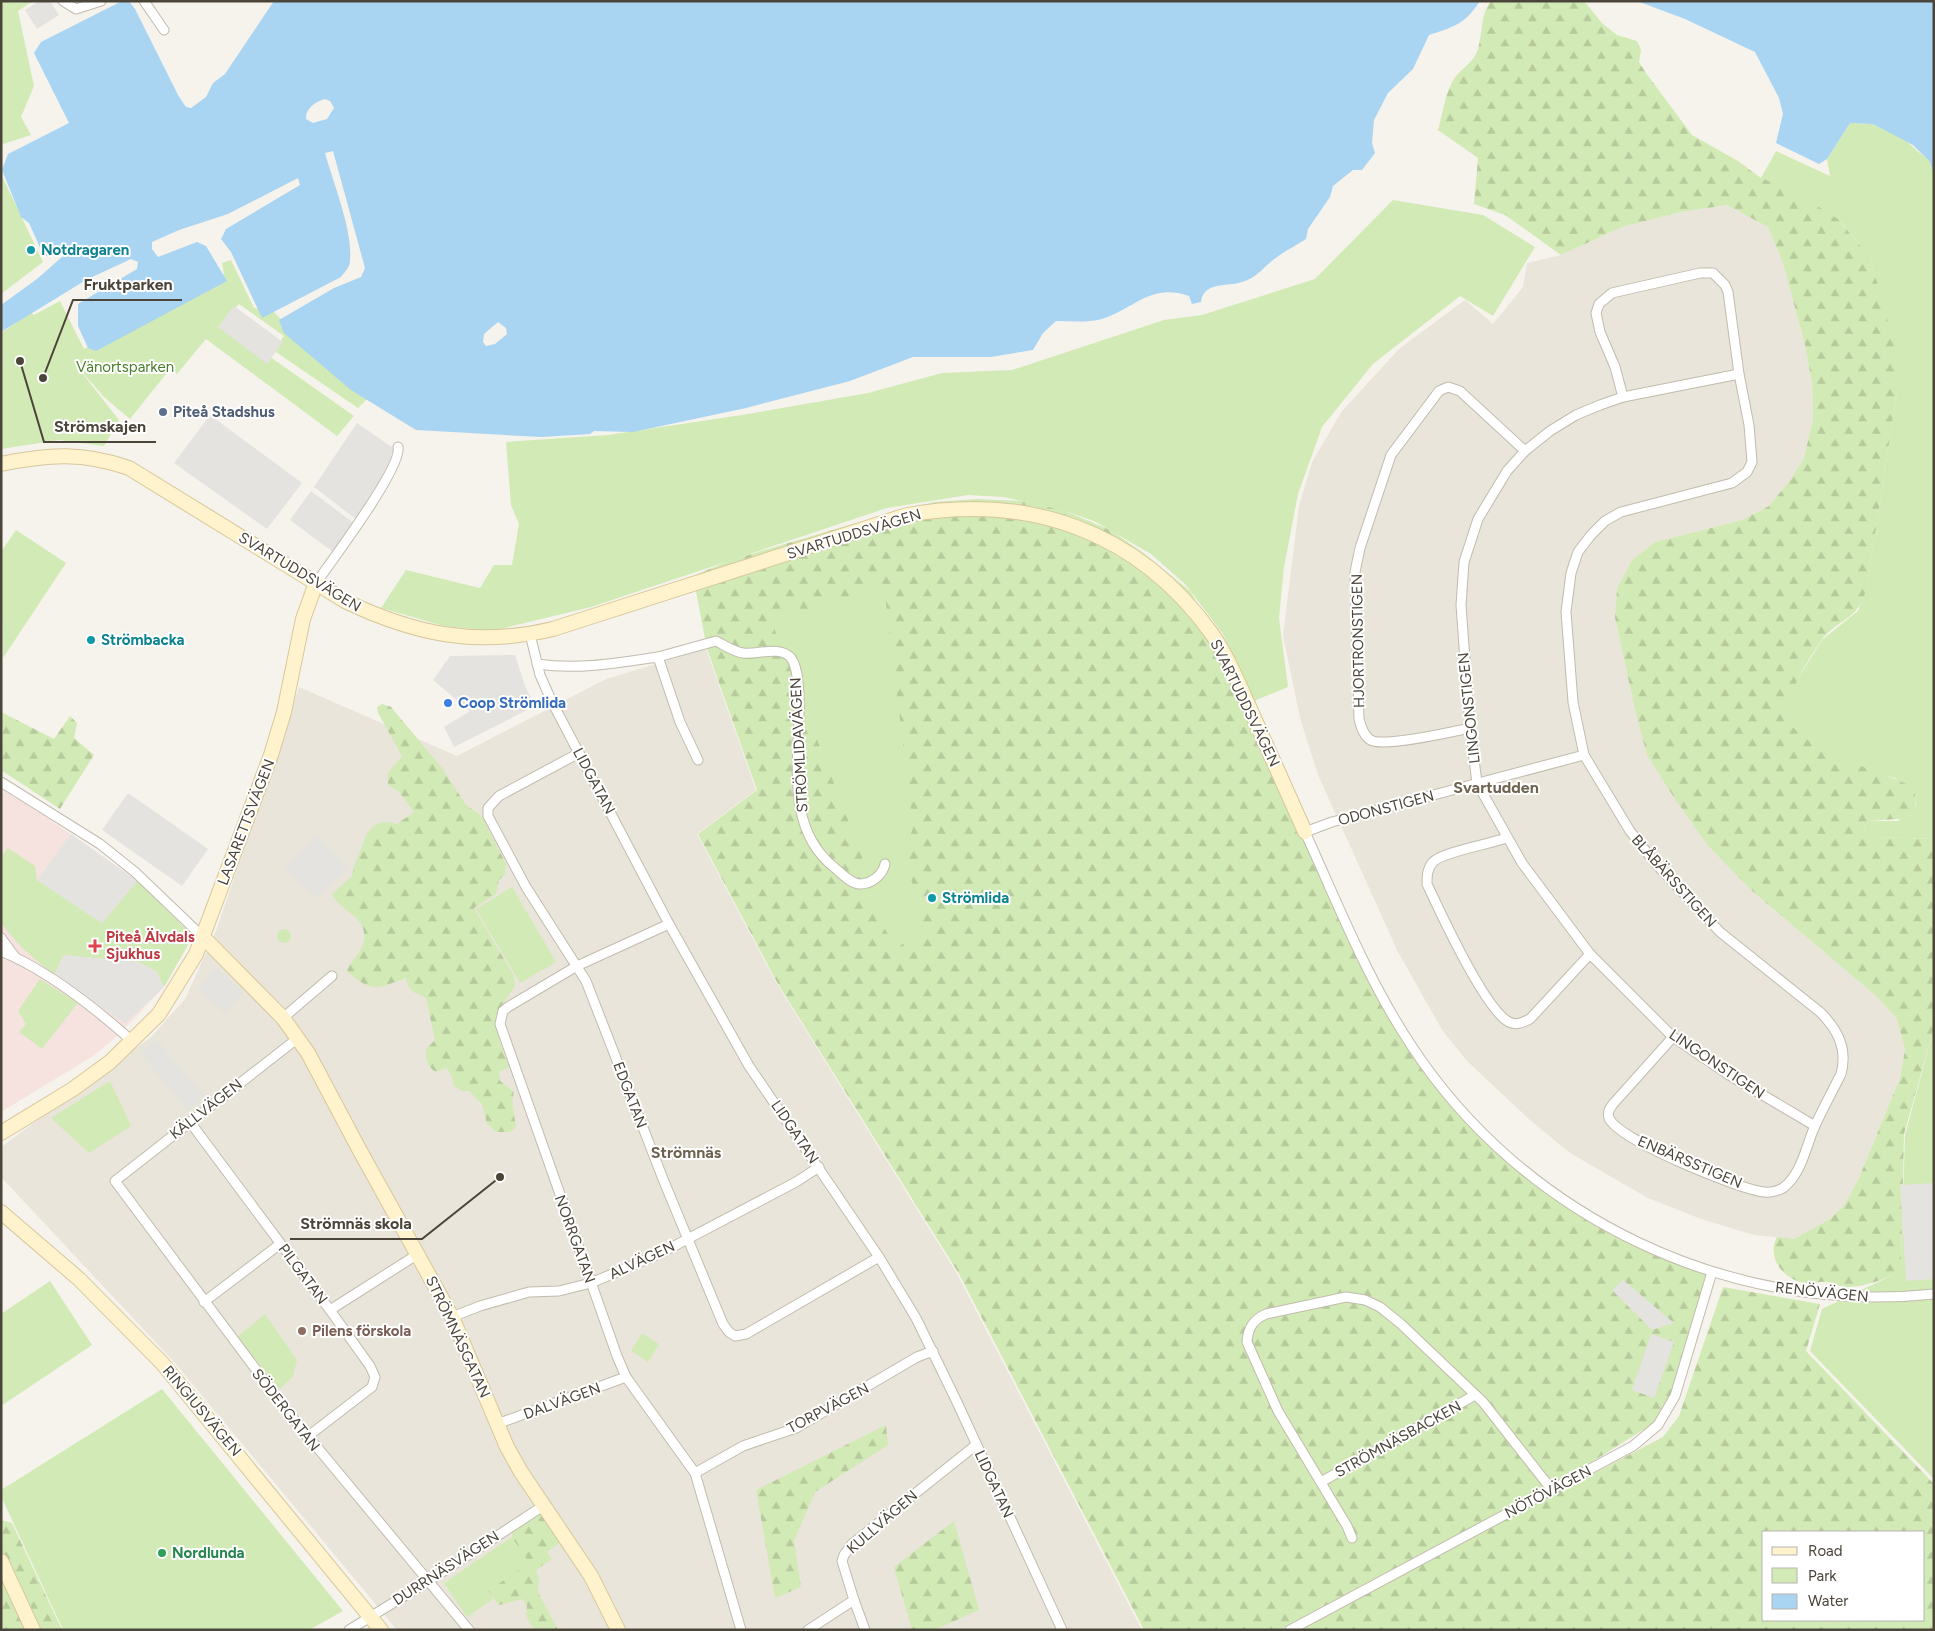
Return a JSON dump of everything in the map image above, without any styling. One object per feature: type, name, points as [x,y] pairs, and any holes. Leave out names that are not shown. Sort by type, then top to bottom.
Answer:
[{"type":"street","points":[[63,1],[76,9],[101,1]]},
{"type":"street","points":[[144,1],[164,30]]},
{"type":"street","points":[[1623,397],[1615,366],[1600,332],[1596,313],[1599,304],[1612,293],[1700,273],[1713,273],[1725,285],[1728,292],[1739,374]]},
{"type":"street","name":"LINGONSTIGEN","points":[[1739,374],[1623,397],[1576,415],[1550,431],[1525,451],[1492,493],[1478,519],[1464,562],[1461,584],[1461,624],[1470,728],[1477,783],[1489,801],[1506,838],[1544,895],[1590,954],[1674,1037],[1728,1075],[1815,1126]]},
{"type":"street","name":"BLÅBÄRSSTIGEN","points":[[1739,374],[1750,425],[1752,462],[1748,472],[1732,483],[1622,512],[1604,521],[1578,552],[1571,573],[1566,612],[1574,702],[1584,755],[1630,831],[1678,889],[1720,932],[1802,997],[1834,1027],[1840,1040],[1844,1065],[1815,1126]]},
{"type":"street","name":"HJORTRONSTIGEN","points":[[1470,728],[1432,736],[1389,741],[1372,741],[1365,735],[1359,719],[1355,572],[1360,548],[1391,455],[1439,390],[1448,387],[1460,391],[1525,451]]},
{"type":"street","points":[[316,583],[376,496],[397,458],[398,447]]},
{"type":"street","name":"SVARTUDDSVÄGEN","points":[[1,464],[52,456],[82,456],[100,459],[129,468],[361,609],[410,628],[469,638],[497,638],[530,634],[596,616],[907,516],[966,508],[1023,512],[1082,529],[1135,557],[1163,579],[1187,602],[1212,635],[1235,677],[1376,986],[1393,1018],[1432,1075],[1462,1110],[1520,1166],[1555,1194],[1589,1217],[1632,1241],[1712,1272]]},
{"type":"street","name":"LASARETTSVÄGEN","points":[[1,1134],[110,1062],[154,1020],[169,1001],[204,938],[271,755],[284,712],[303,619],[316,583]]},
{"type":"street","name":"LIDGATAN","points":[[530,634],[537,664],[552,702],[670,924],[749,1066],[879,1257],[933,1350],[1062,1630]]},
{"type":"street","name":"STRÖMLIDAVÄGEN","points":[[537,664],[564,668],[604,665],[658,657],[716,641],[741,653],[772,651],[790,657],[795,667],[799,687],[798,788],[800,811],[805,828],[816,848],[829,864],[852,882],[859,884],[875,878],[884,871],[886,864]]},
{"type":"street","points":[[658,657],[680,722],[698,760]]},
{"type":"street","name":"EDGATAN","points":[[579,753],[499,796],[488,808],[488,816],[526,887],[577,966],[597,1006],[687,1238],[723,1324],[735,1336],[746,1334],[879,1257]]},
{"type":"street","name":"ODONSTIGEN","points":[[1305,832],[1584,755]]},
{"type":"street","name":"STRÖMNÄSGATAN","points":[[1,782],[100,844],[135,872],[283,1018],[298,1038],[317,1067],[359,1149],[452,1317],[497,1424],[520,1472],[591,1576],[618,1630]]},
{"type":"street","points":[[1506,838],[1492,844],[1440,857],[1432,863],[1427,872],[1427,884],[1459,952],[1497,1012],[1511,1024],[1520,1024],[1530,1018],[1590,954]]},
{"type":"street","name":"NORRGATAN","points":[[670,924],[577,966],[508,1007],[503,1011],[500,1024],[626,1377],[695,1473],[741,1630]]},
{"type":"street","points":[[1,938],[15,957]]},
{"type":"street","points":[[1,951],[15,957],[100,1013],[132,1041]]},
{"type":"street","points":[[283,1018],[332,976]]},
{"type":"street","name":"ENBÄRSSTIGEN","points":[[1674,1037],[1613,1104],[1608,1112],[1609,1118],[1616,1126],[1641,1143],[1712,1175],[1763,1192],[1772,1192],[1783,1187],[1792,1179],[1802,1161],[1815,1126]]},
{"type":"street","name":"KÄLLVÄGEN","points":[[115,1181],[298,1038]]},
{"type":"street","name":"PILGATAN","points":[[190,1122],[330,1310],[370,1366],[375,1377],[374,1382],[307,1437]]},
{"type":"street","name":"ALVÄGEN","points":[[452,1317],[480,1306],[529,1292],[559,1291],[591,1283],[645,1260],[796,1182],[818,1168]]},
{"type":"street","name":"SÖDERGATAN","points":[[115,1181],[307,1437],[469,1630]]},
{"type":"street","name":"RINGIUSVÄGEN","points":[[1,1212],[78,1279],[162,1363],[381,1630]]},
{"type":"street","points":[[204,1302],[280,1244]]},
{"type":"street","points":[[330,1310],[418,1254]]},
{"type":"street","name":"RENÖVÄGEN","points":[[1712,1272],[1774,1288],[1811,1293],[1871,1297],[1934,1294]]},
{"type":"street","name":"NÖTÖVÄGEN","points":[[1290,1630],[1634,1446],[1658,1425],[1675,1396],[1712,1272]]},
{"type":"street","name":"STRÖMNÄSBACKEN","points":[[1352,1538],[1321,1482],[1278,1412],[1247,1342],[1251,1325],[1259,1317],[1346,1297],[1365,1300],[1386,1311],[1491,1411],[1552,1490]]},
{"type":"street","name":"TORPVÄGEN","points":[[695,1473],[744,1446],[796,1428],[933,1350]]},
{"type":"street","name":"DALVÄGEN","points":[[497,1424],[626,1377]]},
{"type":"street","name":"STRÖMNÄSBACKEN","points":[[1321,1482],[1475,1395]]},
{"type":"street","name":"KULLVÄGEN","points":[[865,1630],[842,1561],[848,1550],[976,1445]]},
{"type":"street","name":"DURRNÄSVÄGEN","points":[[349,1630],[427,1582],[543,1506]]},
{"type":"street","points":[[1,1561],[33,1630]]},
{"type":"street","points":[[808,1630],[854,1600]]},
{"type":"shaded area","points":[[39,1],[50,1],[59,15],[37,29],[25,10]]},
{"type":"shaded area","points":[[1728,205],[1768,227],[1783,263],[1805,345],[1812,383],[1813,419],[1804,458],[1791,479],[1769,506],[1742,520],[1655,542],[1632,560],[1617,588],[1615,618],[1647,755],[1709,847],[1751,890],[1876,996],[1897,1019],[1905,1050],[1900,1078],[1859,1178],[1845,1204],[1830,1219],[1794,1239],[1754,1235],[1701,1219],[1648,1198],[1570,1153],[1531,1121],[1467,1061],[1442,1030],[1398,952],[1318,775],[1300,718],[1283,636],[1299,506],[1312,462],[1342,411],[1400,348],[1465,300],[1493,324],[1523,287],[1527,263],[1561,255],[1622,227],[1681,212]]},
{"type":"shaded area","points":[[234,306],[283,342],[267,364],[218,327]]},
{"type":"shaded area","points":[[210,415],[302,483],[267,529],[174,463]]},
{"type":"shaded area","points":[[357,423],[396,450],[379,484],[356,519],[314,487]]},
{"type":"shaded area","points":[[311,491],[355,524],[333,552],[290,520]]},
{"type":"shaded area","points":[[706,649],[756,790],[697,834],[777,984],[956,1272],[1142,1630],[397,1630],[175,1363],[1,1177],[1,1147],[151,1037],[185,999],[216,931],[299,687],[457,756],[606,679]]},
{"type":"shaded area","points":[[515,655],[525,686],[535,706],[454,747],[444,727],[470,711],[433,680],[450,656]]},
{"type":"shaded area","name":"Piteå Älvdals Sjukhus","points":[[1,786],[137,880],[193,936],[164,987],[116,1037],[93,1056],[1,1112]]},
{"type":"shaded area","points":[[128,793],[208,849],[182,886],[102,830]]},
{"type":"shaded area","points":[[71,834],[137,881],[102,923],[37,880]]},
{"type":"shaded area","points":[[317,835],[349,868],[316,897],[284,868]]},
{"type":"shaded area","points":[[64,955],[139,962],[157,972],[164,987],[125,1023],[54,975]]},
{"type":"shaded area","points":[[216,968],[243,992],[225,1013],[198,989]]},
{"type":"shaded area","points":[[157,1040],[204,1096],[188,1111],[141,1054]]},
{"type":"shaded area","points":[[1934,1183],[1934,1279],[1906,1281],[1900,1185]]},
{"type":"shaded area","points":[[1623,1280],[1674,1323],[1652,1330],[1612,1290]]},
{"type":"shaded area","points":[[1651,1334],[1674,1342],[1654,1398],[1632,1390]]},
{"type":"green space","points":[[1,1],[33,1],[18,11],[34,86],[21,117],[31,135],[3,144],[1,148]]},
{"type":"green space","points":[[1491,1],[1584,1],[1602,23],[1617,35],[1637,41],[1641,50],[1639,62],[1692,135],[1738,161],[1761,178],[1795,192],[1838,219],[1870,257],[1893,340],[1897,391],[1867,587],[1863,599],[1853,614],[1834,627],[1815,649],[1794,686],[1782,715],[1810,742],[1826,751],[1913,787],[1916,803],[1911,818],[1868,821],[1865,823],[1866,833],[1876,837],[1934,839],[1934,1028],[1904,1134],[1901,1271],[1870,1284],[1847,1287],[1827,1282],[1804,1283],[1796,1281],[1778,1266],[1775,1259],[1774,1245],[1777,1237],[1794,1239],[1830,1219],[1845,1204],[1859,1178],[1900,1078],[1905,1050],[1897,1019],[1876,996],[1751,890],[1709,847],[1673,796],[1647,755],[1615,618],[1617,588],[1632,560],[1655,542],[1742,520],[1769,506],[1791,479],[1804,458],[1813,419],[1812,383],[1805,345],[1783,263],[1768,227],[1727,205],[1681,212],[1622,227],[1561,255],[1505,215],[1474,204],[1478,158],[1438,130],[1446,97],[1454,79],[1476,54],[1480,43],[1485,12]]},
{"type":"green space","points":[[1850,123],[1873,124],[1905,140],[1930,162],[1934,176],[1934,839],[1876,837],[1866,833],[1865,822],[1898,821],[1916,806],[1916,795],[1895,778],[1858,767],[1816,747],[1794,730],[1782,715],[1791,690],[1822,640],[1858,611],[1867,587],[1897,391],[1878,286],[1870,257],[1841,222],[1761,178],[1776,151],[1830,176],[1827,159]]},
{"type":"green space","points":[[1,174],[43,262],[1,294]]},
{"type":"green space","points":[[1393,200],[1483,215],[1535,247],[1493,316],[1460,296],[1373,364],[1322,427],[1298,494],[1284,567],[1279,618],[1288,687],[1254,701],[1223,634],[1185,584],[1151,554],[1094,521],[1065,511],[1004,497],[968,495],[887,508],[591,607],[492,631],[444,626],[381,608],[406,570],[480,588],[494,565],[512,565],[519,524],[511,505],[506,442],[608,435],[742,415],[868,393],[942,373],[1012,370],[1164,320],[1202,315],[1315,279]]},
{"type":"green space","name":"Vänortsparken","points":[[231,260],[254,308],[274,312],[292,331],[371,395],[358,408],[273,350],[284,336],[239,304],[222,323],[354,416],[337,436],[206,339],[177,374],[170,369],[130,419],[104,397],[76,365],[119,420],[104,446],[59,440],[1,449],[1,333],[31,313],[34,315],[60,301],[84,349],[224,274],[222,263]]},
{"type":"green space","points":[[977,499],[1023,501],[1065,511],[1110,530],[1145,554],[1190,591],[1204,614],[1215,643],[1364,963],[1444,1092],[1527,1172],[1624,1234],[1714,1270],[1666,1410],[1654,1423],[1552,1487],[1445,1541],[1281,1630],[1144,1630],[959,1274],[778,984],[698,834],[757,790],[707,649],[693,576],[731,560],[934,502]],"holes":[[[884,586],[913,828],[904,852],[924,929],[897,948],[861,892],[862,856],[771,620]]]},
{"type":"green space","points":[[16,530],[66,563],[3,658],[1,552]]},
{"type":"green space","points":[[897,558],[961,925],[896,948],[821,884],[729,604]]},
{"type":"green space","points":[[382,704],[391,707],[442,768],[466,805],[481,815],[506,864],[505,874],[499,880],[496,894],[474,908],[514,976],[515,986],[501,1009],[497,1025],[497,1033],[509,1067],[499,1072],[500,1081],[514,1092],[512,1102],[516,1127],[510,1132],[496,1132],[487,1123],[482,1104],[469,1091],[463,1091],[454,1086],[452,1076],[446,1068],[436,1072],[429,1065],[426,1060],[426,1049],[435,1040],[426,998],[408,987],[406,978],[388,985],[375,987],[362,983],[347,971],[362,948],[363,927],[332,894],[352,876],[367,833],[371,828],[381,823],[397,824],[414,812],[399,792],[388,785],[388,773],[402,756],[378,713],[377,707]]},
{"type":"green space","points":[[1,712],[54,739],[70,716],[77,723],[74,738],[94,755],[60,809],[1,770]]},
{"type":"green space","points":[[8,848],[35,866],[37,880],[102,923],[137,881],[193,936],[164,987],[157,972],[64,955],[54,975],[21,947],[1,923],[1,857]]},
{"type":"green space","points":[[512,887],[556,962],[520,983],[476,909]]},
{"type":"green space","points":[[281,929],[287,929],[291,936],[287,943],[281,943],[277,939],[277,933]]},
{"type":"green space","points":[[40,979],[78,1003],[42,1049],[19,1032],[26,1024],[18,1011]]},
{"type":"green space","points":[[1934,1028],[1934,1479],[1810,1351],[1822,1309],[1901,1271],[1905,1135]]},
{"type":"green space","points":[[110,1081],[131,1126],[89,1153],[51,1118]]},
{"type":"green space","points":[[50,1281],[92,1345],[1,1406],[1,1314]]},
{"type":"green space","points":[[1723,1287],[1820,1304],[1806,1351],[1934,1484],[1934,1630],[1296,1630],[1663,1437],[1679,1416]]},
{"type":"green space","points":[[265,1314],[297,1360],[293,1376],[280,1389],[237,1337]]},
{"type":"green space","points":[[642,1333],[659,1344],[648,1362],[631,1351]]},
{"type":"green space","name":"Nordlunda","points":[[162,1389],[343,1611],[309,1630],[63,1630],[1,1496],[1,1490]]},
{"type":"green space","points":[[886,1425],[888,1445],[815,1492],[794,1541],[801,1587],[775,1598],[756,1490]]},
{"type":"green space","points":[[539,1511],[562,1541],[547,1552],[552,1559],[536,1570],[539,1579],[538,1592],[558,1630],[534,1630],[526,1616],[527,1606],[522,1599],[499,1605],[488,1591],[529,1563],[512,1537],[513,1528]]},
{"type":"green space","points":[[1,1520],[12,1523],[62,1630],[1,1630]]},
{"type":"green space","points":[[954,1521],[979,1610],[934,1630],[912,1630],[894,1567]]},
{"type":"green space","points":[[512,1537],[530,1563],[488,1591],[493,1599],[467,1617],[444,1583]]},
{"type":"water","points":[[122,1],[129,1],[135,9],[178,95],[186,107],[191,108],[206,97],[213,83],[225,74],[274,1],[1480,1],[1475,9],[1458,24],[1429,35],[1413,69],[1388,93],[1374,120],[1372,143],[1375,153],[1362,170],[1353,170],[1333,186],[1330,197],[1308,229],[1306,239],[1277,257],[1247,281],[1211,288],[1203,295],[1201,302],[1192,304],[1189,296],[1164,293],[1144,298],[1102,319],[1056,321],[1043,333],[1033,350],[991,357],[913,357],[850,381],[746,408],[633,432],[594,431],[590,434],[541,437],[416,430],[351,390],[284,333],[279,320],[334,288],[361,277],[365,268],[333,151],[325,153],[346,221],[350,248],[349,265],[341,277],[262,318],[231,252],[221,239],[226,229],[300,185],[298,178],[228,214],[179,230],[152,242],[152,249],[158,257],[197,242],[206,246],[227,281],[96,351],[88,348],[78,326],[78,304],[137,269],[138,262],[131,259],[86,280],[1,332],[1,305],[37,279],[71,249],[67,245],[49,257],[43,254],[29,223],[21,217],[2,170],[8,154],[69,123],[34,53],[41,42]],"holes":[[[325,99],[330,101],[334,108],[327,119],[313,123],[306,119],[307,112],[312,106]],[[498,322],[506,328],[507,334],[495,344],[486,346],[483,342],[484,334]]]},
{"type":"water","points":[[1637,1],[1934,1],[1934,176],[1930,162],[1913,145],[1873,124],[1850,123],[1827,159],[1819,164],[1776,143],[1783,114],[1779,98],[1755,52],[1685,19]]},
{"type":"place","name":"Notdragaren","points":[[31,250]]},
{"type":"place","name":"Strömskajen","points":[[20,361]]},
{"type":"place","name":"Fruktparken","points":[[43,378]]},
{"type":"place","name":"Piteå Stadshus","points":[[163,412]]},
{"type":"place","name":"Strömbacka","points":[[91,640]]},
{"type":"place","name":"Coop Strömlida","points":[[448,703]]},
{"type":"place","name":"Strömlida","points":[[932,898]]},
{"type":"place","name":"Piteå Älvdals Sjukhus","points":[[95,946]]},
{"type":"place","name":"Strömnäs skola","points":[[500,1177]]},
{"type":"place","name":"Pilens förskola","points":[[302,1331]]},
{"type":"place","name":"Nordlunda","points":[[162,1553]]},
{"type":"district","name":"Svartudden","points":[[1496,787]]},
{"type":"district","name":"Strömnäs","points":[[686,1152]]}]
